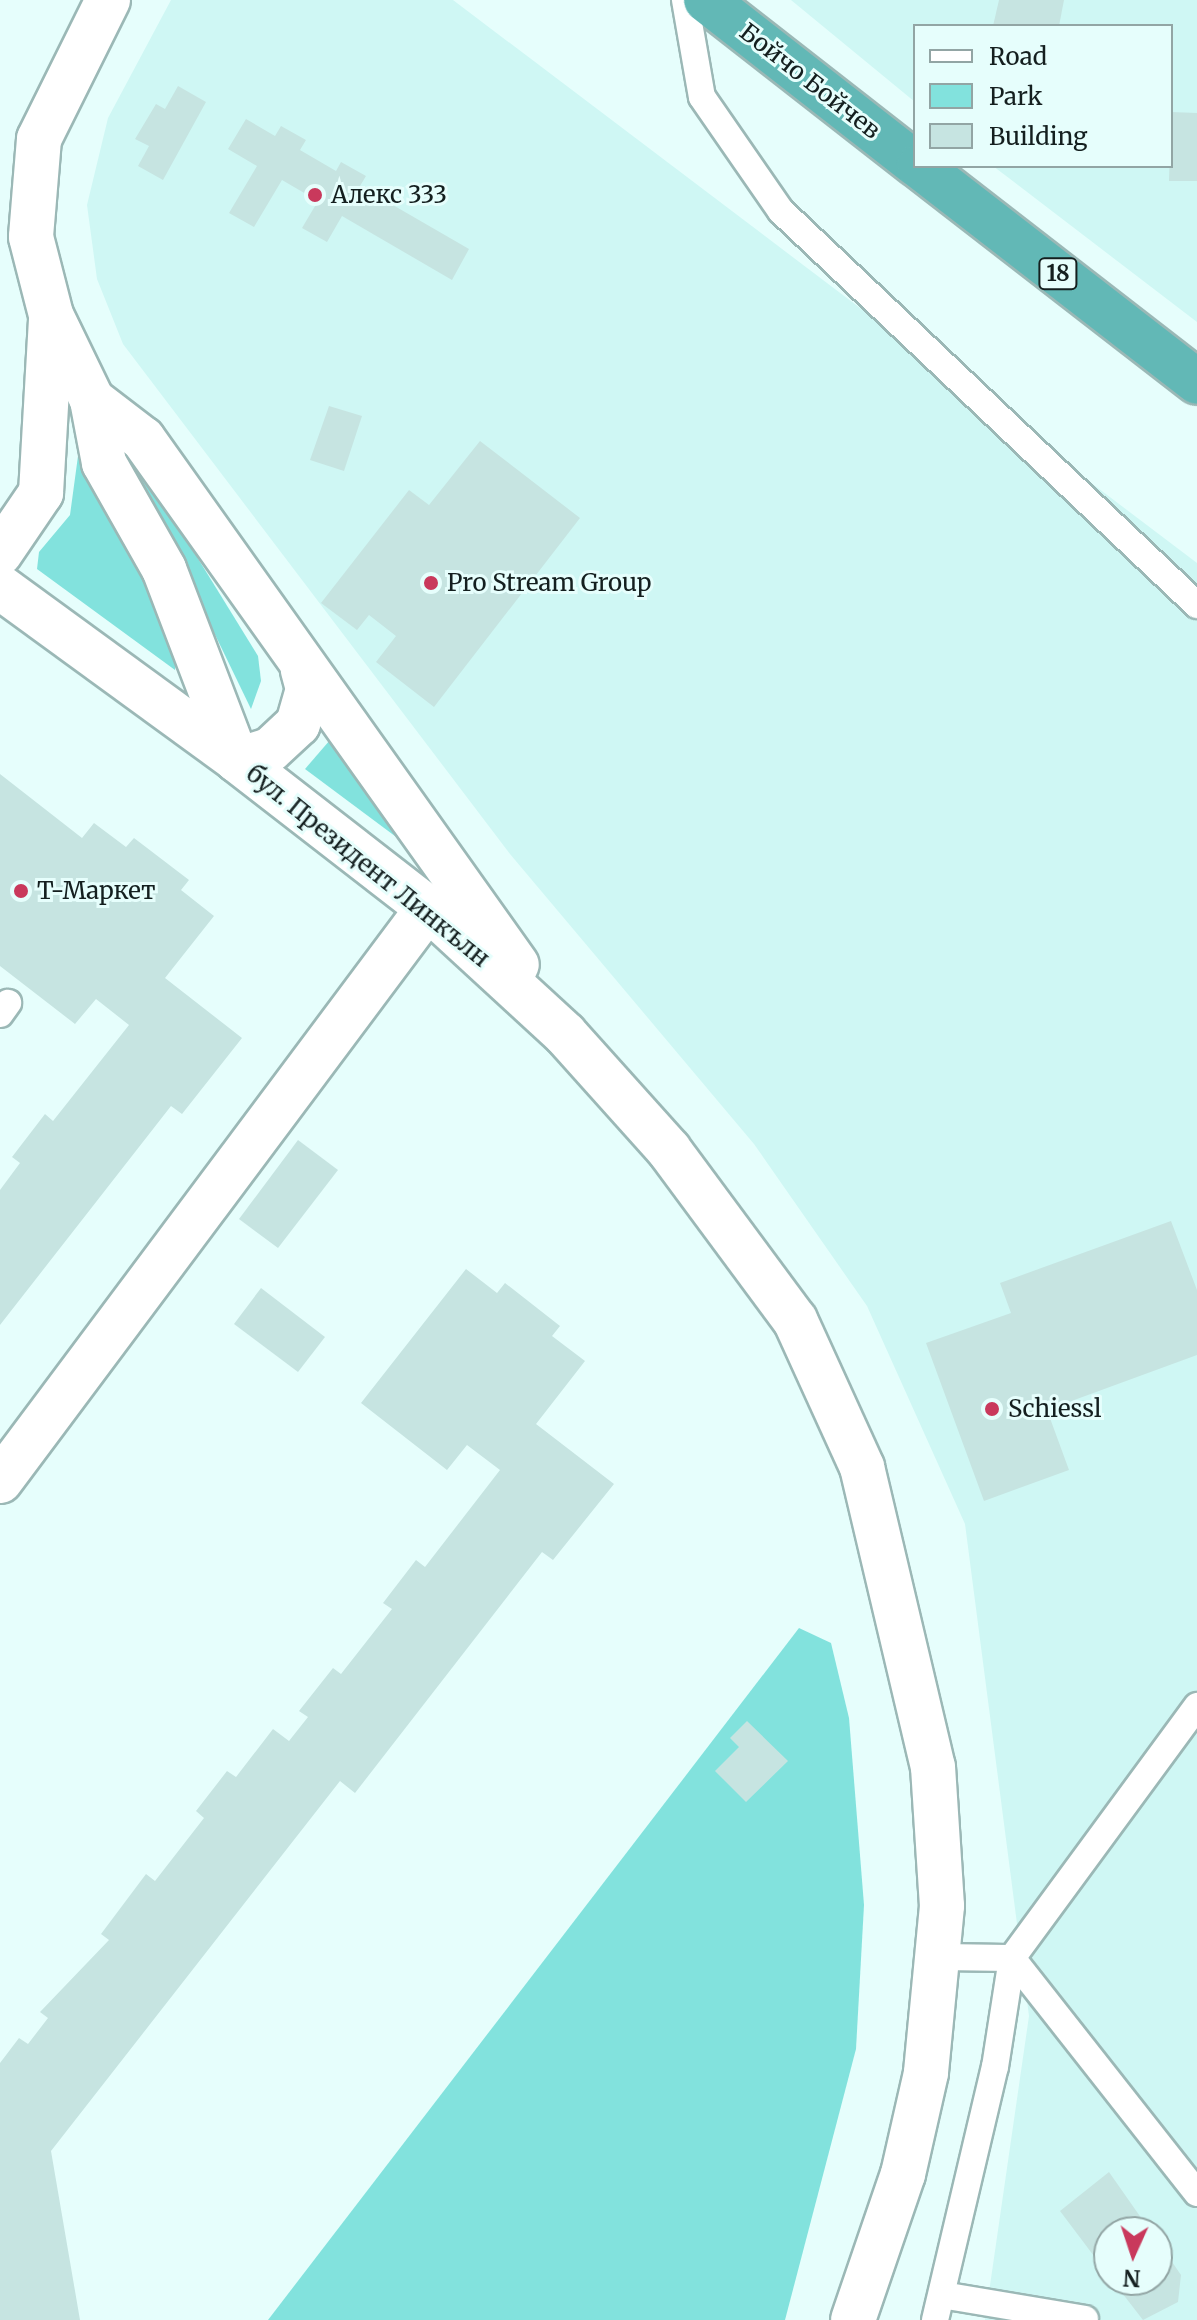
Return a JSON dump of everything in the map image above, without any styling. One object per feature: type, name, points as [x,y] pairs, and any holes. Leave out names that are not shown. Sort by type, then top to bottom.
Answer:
[{"type":"highway","name":"Бойчо Бойчев","points":[[706,0],[913,161]]},
{"type":"highway","name":"Бойчо Бойчев","points":[[922,168],[1197,382]]},
{"type":"street","points":[[108,0],[39,139],[30,186],[31,237],[51,315],[92,400],[104,463],[164,569],[237,760],[270,750],[298,724],[308,689],[303,670]]},
{"type":"street","points":[[0,553],[41,493],[51,315]]},
{"type":"street","points":[[92,400],[143,439],[303,670],[565,1034]]},
{"type":"street","name":"бул. Президент Линкълн","points":[[0,587],[237,760],[428,908],[565,1034],[737,1234],[795,1320],[835,1400],[886,1546],[922,1706],[939,1832],[939,1957],[926,2073],[903,2174],[853,2320]]},
{"type":"street","points":[[0,1481],[428,908]]},
{"type":"lane","points":[[685,0],[702,97],[781,211],[1197,605]]},
{"type":"lane","points":[[1085,2319],[939,2308],[995,2067],[1012,1958],[1197,1706]]},
{"type":"lane","points":[[939,1957],[1012,1958]]},
{"type":"lane","points":[[1012,1958],[1197,2193]]},
{"type":"shaded area","points":[[171,0],[453,0],[1197,563],[1197,2320],[985,2320],[1029,2016],[965,1524],[867,1306],[754,1144],[510,854],[123,344],[97,279],[87,205],[108,118]]},
{"type":"shaded area","points":[[791,0],[1197,0],[1197,322],[996,168],[1173,168],[1173,24],[913,24],[913,100]]},
{"type":"green space","points":[[78,456],[86,458],[133,554],[177,655],[175,670],[37,569],[39,552],[70,515]]},
{"type":"green space","points":[[133,465],[141,466],[258,656],[261,681],[251,709]]},
{"type":"green space","points":[[330,740],[335,745],[415,851],[305,769]]},
{"type":"green space","points":[[799,1628],[831,1643],[849,1718],[864,1905],[856,2049],[785,2320],[268,2320]]},
{"type":"building","points":[[999,0],[1064,0],[1059,24],[993,24]]},
{"type":"building","points":[[178,86],[206,102],[163,180],[138,166],[149,146],[135,139],[156,104],[165,109]]},
{"type":"building","points":[[1173,112],[1197,113],[1197,181],[1169,181],[1169,168],[1173,168]]},
{"type":"building","points":[[246,119],[275,136],[281,126],[306,140],[300,150],[336,171],[341,162],[366,176],[360,186],[469,249],[452,280],[342,216],[327,242],[302,228],[318,201],[282,180],[254,227],[229,213],[257,166],[228,149]]},
{"type":"building","points":[[329,406],[362,416],[344,471],[310,460]]},
{"type":"building","points":[[480,441],[580,518],[434,707],[376,662],[396,636],[369,615],[357,630],[321,603],[409,490],[429,505]]},
{"type":"building","points":[[0,774],[82,838],[94,823],[126,847],[134,838],[189,880],[181,890],[214,916],[165,978],[242,1038],[182,1114],[171,1106],[0,1325],[0,1190],[20,1163],[12,1157],[45,1114],[53,1121],[129,1025],[96,999],[75,1024],[0,966]]},
{"type":"building","points":[[298,1140],[338,1170],[278,1248],[239,1219]]},
{"type":"building","points":[[1171,1221],[1197,1290],[1197,1355],[1047,1410],[1069,1470],[984,1501],[926,1343],[1011,1313],[1000,1283]]},
{"type":"building","points":[[466,1269],[497,1293],[505,1283],[560,1326],[552,1336],[585,1361],[536,1424],[614,1484],[553,1560],[542,1552],[355,1793],[340,1781],[51,2151],[80,2320],[0,2320],[0,2063],[19,2038],[28,2044],[48,2018],[40,2012],[109,1940],[101,1934],[146,1874],[155,1881],[204,1818],[196,1811],[227,1771],[236,1777],[273,1729],[289,1741],[308,1717],[299,1711],[333,1668],[341,1674],[392,1609],[383,1603],[416,1560],[425,1567],[500,1470],[467,1445],[447,1470],[361,1403]]},
{"type":"building","points":[[261,1288],[325,1337],[298,1372],[234,1324]]},
{"type":"building","points":[[747,1721],[788,1761],[746,1802],[715,1771],[739,1747],[730,1738]]},
{"type":"building","points":[[1109,2172],[1140,2216],[1093,2216],[1093,2255],[1060,2211]]},
{"type":"building","points":[[1173,2263],[1181,2275],[1178,2302],[1143,2320],[1124,2296],[1173,2296]]},
{"type":"place","name":"Алекс 333","points":[[315,195]]},
{"type":"place","name":"Pro Stream Group","points":[[431,583]]},
{"type":"place","name":"Т-Маркет","points":[[21,891]]},
{"type":"place","name":"Schiessl","points":[[992,1409]]}]
